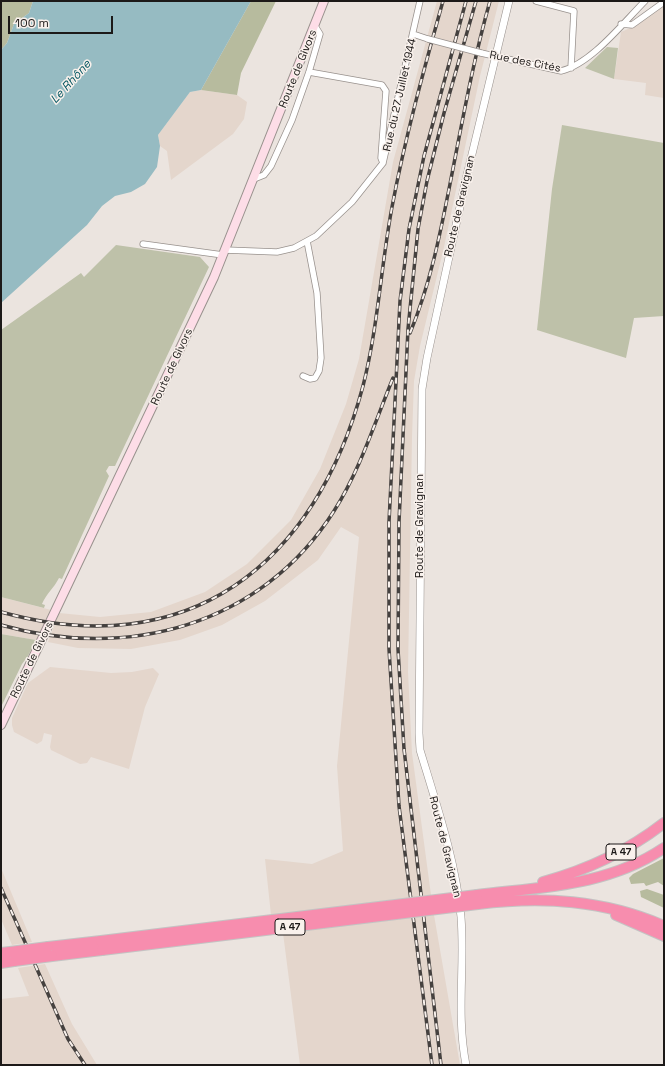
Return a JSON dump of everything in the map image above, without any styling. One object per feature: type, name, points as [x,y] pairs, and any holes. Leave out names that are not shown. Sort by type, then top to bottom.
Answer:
[{"type":"highway","name":"A 47","points":[[478,899],[504,891],[555,879],[591,866],[632,846],[664,822]]},
{"type":"highway","name":"A 47","points":[[504,891],[568,884],[595,879],[641,861],[664,848]]},
{"type":"highway","name":"A 47","points":[[1,963],[8,955],[102,946],[478,899],[537,899],[588,904],[629,913],[664,926]]},
{"type":"highway","points":[[588,904],[664,936]]},
{"type":"main road","name":"Route de Givors","points":[[1,725],[168,376],[224,252],[324,1]]},
{"type":"street","name":"Rue du 27 Juillet 1944","points":[[143,244],[224,252],[277,252],[294,248],[316,236],[352,202],[384,163],[420,1]]},
{"type":"street","name":"Route de Gravignan","points":[[466,1065],[460,1023],[462,945],[458,891],[420,750],[422,409],[427,358],[466,179],[509,1]]},
{"type":"street","points":[[536,1],[574,11],[571,68]]},
{"type":"street","name":"Rue des Cités","points":[[413,34],[481,53],[561,70],[571,68],[594,50],[646,1]]},
{"type":"street","points":[[621,24],[632,25],[664,2]]},
{"type":"street","points":[[254,179],[264,175],[270,166],[292,120],[309,72],[320,34],[315,26]]},
{"type":"street","points":[[309,72],[382,85],[386,91],[381,158],[384,163]]},
{"type":"street","points":[[303,376],[310,379],[315,378],[319,372],[321,358],[317,293],[307,241]]},
{"type":"shaded area","points":[[437,1],[499,1],[480,76],[444,247],[420,346],[414,381],[408,672],[412,753],[431,895],[271,915],[265,859],[312,864],[343,851],[337,766],[359,537],[341,527],[318,560],[265,601],[222,625],[180,640],[131,649],[78,648],[48,642],[59,613],[100,617],[151,612],[205,592],[247,564],[291,520],[320,469],[346,404],[359,359],[393,162]]},
{"type":"shaded area","points":[[664,4],[664,98],[645,95],[646,83],[614,79],[621,32],[635,26]]},
{"type":"shaded area","points":[[201,90],[237,95],[247,102],[244,119],[233,134],[171,180],[167,151],[160,146],[158,135],[190,92]]},
{"type":"shaded area","points":[[1,597],[51,610],[36,640],[1,634]]},
{"type":"shaded area","points":[[50,667],[111,673],[132,672],[153,668],[159,674],[145,707],[129,769],[91,757],[87,763],[80,764],[51,750],[52,735],[44,733],[42,741],[37,744],[14,732],[12,718],[28,683]]},
{"type":"shaded area","points":[[1,868],[32,942],[12,945],[1,919]]},
{"type":"shaded area","points":[[434,915],[460,1065],[300,1065],[283,933]]},
{"type":"shaded area","points":[[45,964],[72,1024],[97,1065],[1,1065],[1,999],[29,996],[18,968]]},
{"type":"green space","points":[[1,1],[33,1],[29,13],[14,24],[7,43],[1,50]]},
{"type":"green space","points":[[251,1],[276,1],[241,73],[237,95],[201,90]]},
{"type":"green space","points":[[607,47],[618,48],[614,79],[585,68]]},
{"type":"green space","points":[[562,125],[664,143],[664,316],[634,318],[626,358],[537,330],[552,189]]},
{"type":"green space","points":[[116,245],[200,257],[209,267],[115,466],[109,466],[106,471],[109,476],[62,579],[59,578],[42,604],[45,605],[44,608],[1,597],[1,330],[81,273],[84,277]]},
{"type":"green space","points":[[1,634],[36,640],[22,664],[1,707]]},
{"type":"green space","points":[[664,858],[664,886],[658,882],[646,886],[644,883],[631,884],[629,878],[633,874]]},
{"type":"green space","points":[[647,889],[664,895],[664,908],[641,897],[640,891]]},
{"type":"water","name":"Le Rhône","points":[[33,1],[251,1],[201,90],[190,92],[158,135],[160,146],[157,167],[145,184],[131,192],[115,196],[102,206],[87,225],[1,303],[1,50],[7,43],[14,24],[29,13]]},
{"type":"railway","points":[[1,612],[68,625],[130,624],[185,611],[234,586],[277,550],[312,505],[341,450],[363,386],[376,319],[388,229],[397,181],[415,104],[443,1]]},
{"type":"railway","points":[[432,1065],[399,806],[389,649],[389,522],[400,301],[409,229],[424,156],[466,1]]},
{"type":"railway","points":[[441,1065],[404,749],[398,649],[399,522],[408,329],[418,229],[427,181],[444,113],[476,1]]},
{"type":"railway","points":[[410,333],[434,260],[463,115],[490,1]]},
{"type":"railway","points":[[1,625],[48,635],[96,639],[142,635],[187,625],[230,607],[269,582],[304,550],[334,511],[352,479],[393,378]]},
{"type":"railway","points":[[1,888],[68,1039],[85,1065]]}]
